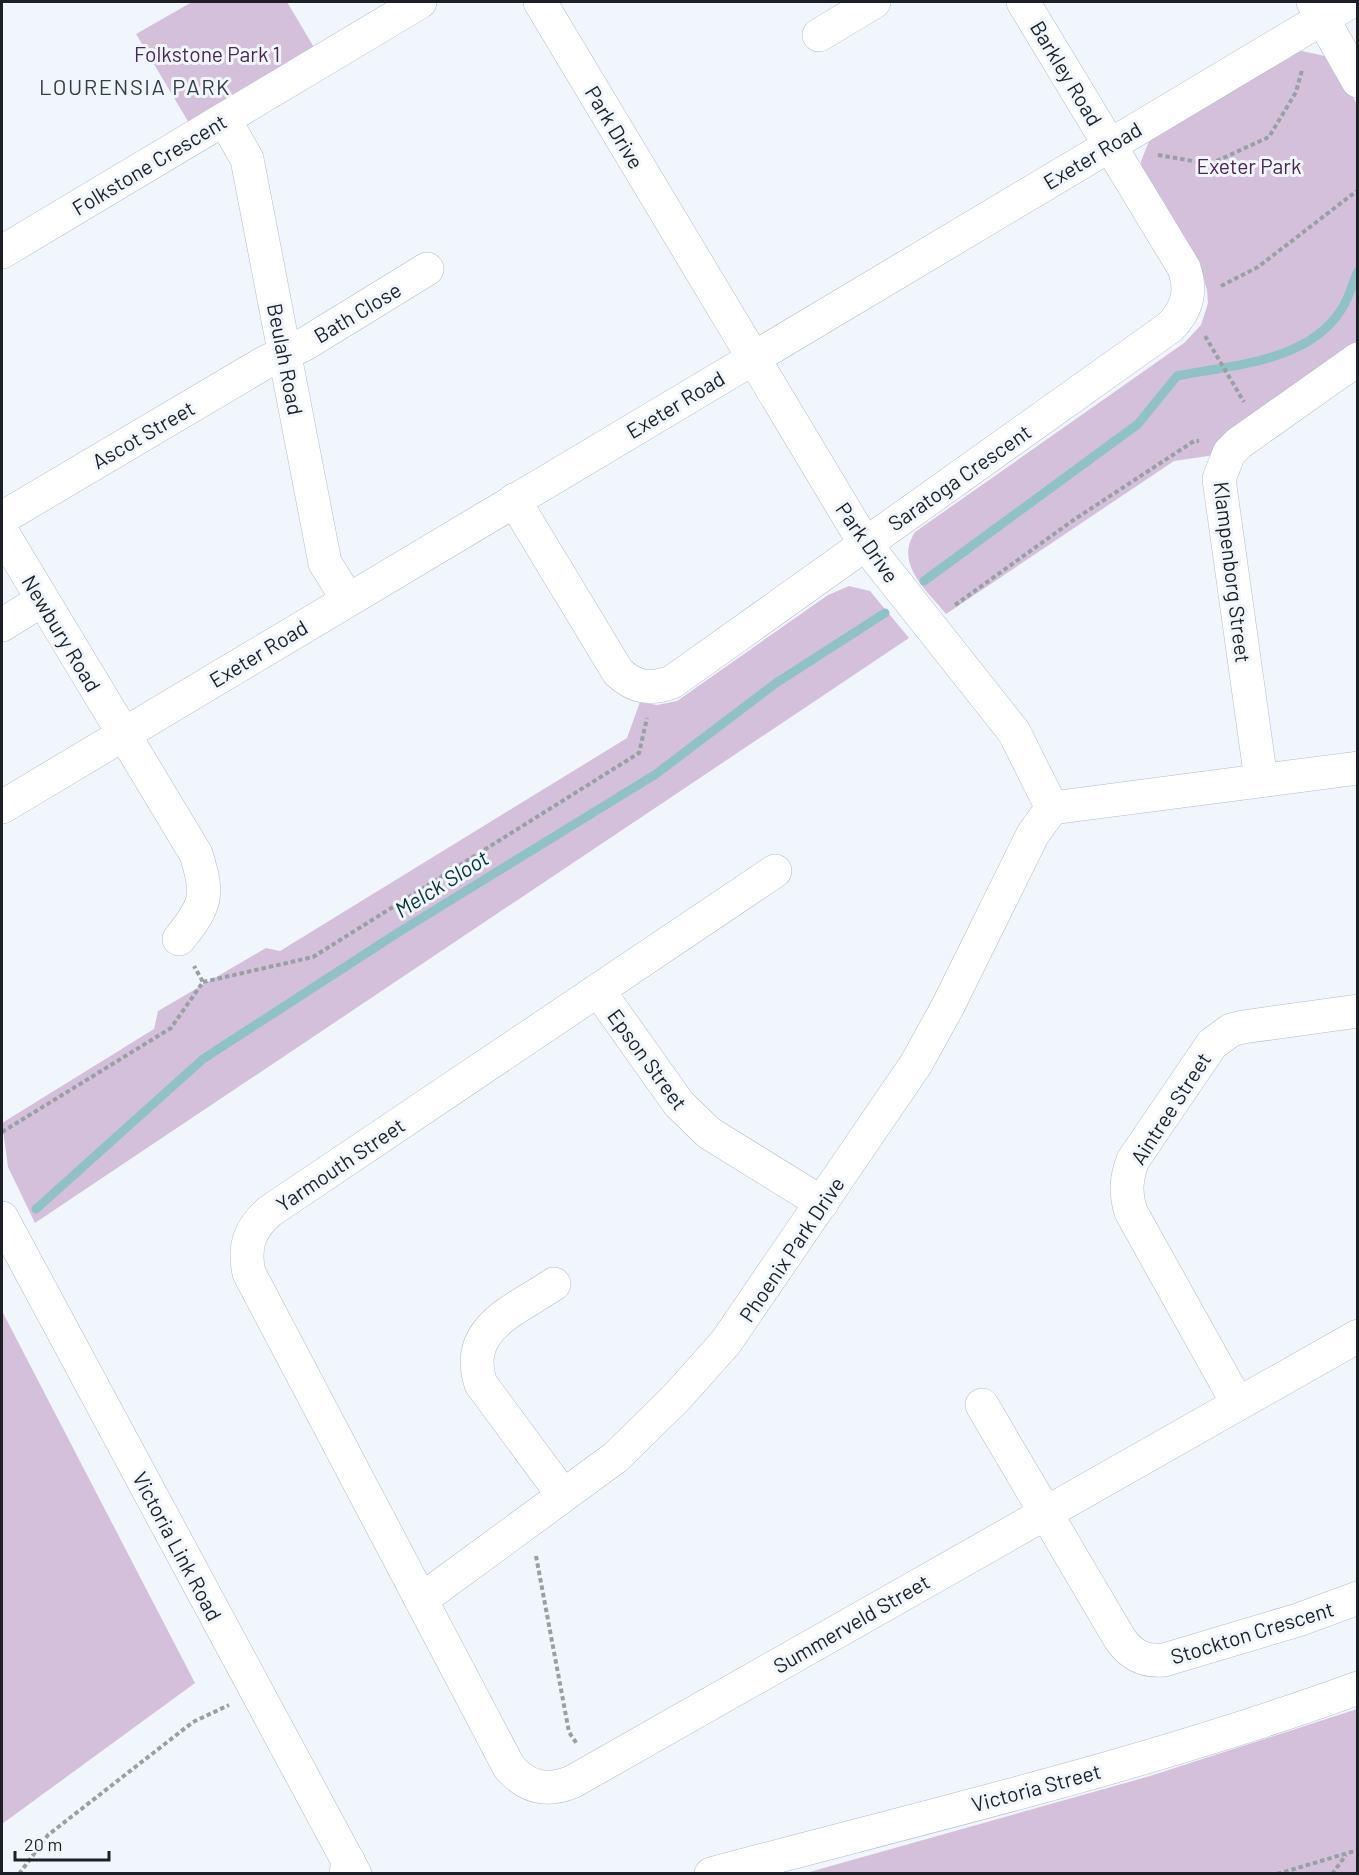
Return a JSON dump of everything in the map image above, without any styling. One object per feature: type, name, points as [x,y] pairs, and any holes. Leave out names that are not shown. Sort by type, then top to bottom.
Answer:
[{"type":"street","name":"Folkstone Crescent","points":[[2,252],[420,2]]},
{"type":"street","name":"Park Drive","points":[[540,2],[865,544],[1014,732],[1052,808]]},
{"type":"street","points":[[819,35],[874,2]]},
{"type":"street","name":"Barkley Road","points":[[1023,2],[1110,144]]},
{"type":"street","name":"Exeter Road","points":[[2,807],[1110,144],[1317,10],[1350,2]]},
{"type":"street","points":[[1317,10],[1358,81]]},
{"type":"street","name":"Beulah Road","points":[[224,119],[248,159],[325,563],[348,600]]},
{"type":"street","points":[[1110,144],[1184,268],[1188,280],[1186,305]]},
{"type":"street","name":"Bath Close","points":[[285,353],[427,269]]},
{"type":"street","name":"Saratoga Crescent","points":[[654,687],[672,682],[1170,327],[1186,305]]},
{"type":"street","name":"Ascot Street","points":[[2,518],[264,363],[285,353]]},
{"type":"street","name":"Klampenborg Street","points":[[1262,780],[1219,494],[1222,466],[1250,436],[1358,359]]},
{"type":"street","points":[[514,500],[618,672],[636,685],[654,687]]},
{"type":"street","name":"Newbury Road","points":[[2,532],[196,854],[206,884],[198,916],[179,939]]},
{"type":"street","points":[[2,625],[42,600]]},
{"type":"street","points":[[1052,808],[1358,768]]},
{"type":"street","name":"Phoenix Park Drive","points":[[421,1600],[616,1456],[703,1370],[748,1314],[916,1064],[948,1006],[1033,834],[1052,808]]},
{"type":"street","name":"Yarmouth Street","points":[[421,1600],[249,1273],[246,1248],[250,1234],[258,1221],[270,1211],[775,871]]},
{"type":"street","name":"Epson Street","points":[[598,990],[679,1104],[694,1120],[709,1133],[822,1203]]},
{"type":"street","name":"Aintree Street","points":[[1238,1404],[1131,1212],[1126,1189],[1128,1174],[1133,1160],[1212,1044],[1221,1037],[1243,1027],[1358,1011]]},
{"type":"street","name":"Victoria Link Road","points":[[2,1218],[350,1869]]},
{"type":"street","points":[[555,1284],[489,1328],[478,1345],[476,1370],[481,1384],[563,1495]]},
{"type":"street","name":"Summerveld Street","points":[[421,1600],[509,1767],[517,1776],[537,1787],[549,1789],[572,1782],[593,1771],[1358,1336]]},
{"type":"street","name":"Stockton Crescent","points":[[982,1405],[1120,1639],[1127,1649],[1145,1659],[1164,1660],[1298,1620],[1358,1598]]},
{"type":"street","name":"Victoria Street","points":[[711,1874],[1089,1773],[1286,1714],[1358,1688]]},
{"type":"path","points":[[1110,144],[1210,164],[1269,137],[1296,92],[1304,63]]},
{"type":"path","points":[[927,625],[1075,519],[1194,441],[1250,436],[1186,305],[1258,267],[1358,190]]},
{"type":"path","points":[[2,1132],[171,1028],[203,982],[313,957],[639,753],[654,687]]},
{"type":"path","points":[[179,939],[203,982]]},
{"type":"path","points":[[529,1519],[569,1732],[593,1771]]},
{"type":"path","points":[[19,1874],[48,1834],[193,1722],[257,1692]]},
{"type":"path","points":[[1277,1874],[1358,1850]]},
{"type":"path","points":[[1332,1874],[1347,1854]]},
{"type":"green space","name":"Folkstone Park 1","points":[[192,2],[287,2],[315,49],[189,123],[136,34]]},
{"type":"green space","name":"Exeter Park","points":[[1302,51],[1325,56],[1333,64],[1357,104],[1357,343],[1215,455],[1174,461],[946,614],[922,586],[911,566],[908,555],[915,532],[1184,343],[1201,325],[1208,303],[1204,279],[1142,172],[1141,161],[1150,139],[1292,52]]},
{"type":"green space","points":[[849,586],[870,591],[909,638],[35,1223],[8,1167],[2,1123],[154,1029],[158,1011],[266,948],[280,951],[627,738],[640,702],[657,705],[677,701],[828,595]]},
{"type":"green space","points":[[2,1311],[195,1683],[2,1824]]},
{"type":"green space","points":[[1357,1709],[1357,1873],[806,1873],[1150,1776]]},
{"type":"waterway","points":[[924,581],[1138,424],[1177,376],[1267,358],[1309,341],[1327,327],[1341,310],[1358,271]]},
{"type":"waterway","name":"Melck Sloot","points":[[36,1209],[203,1059],[399,932],[656,774],[776,683],[885,613]]},
{"type":"district","name":"LOURENSIA PARK","points":[[135,86]]}]
